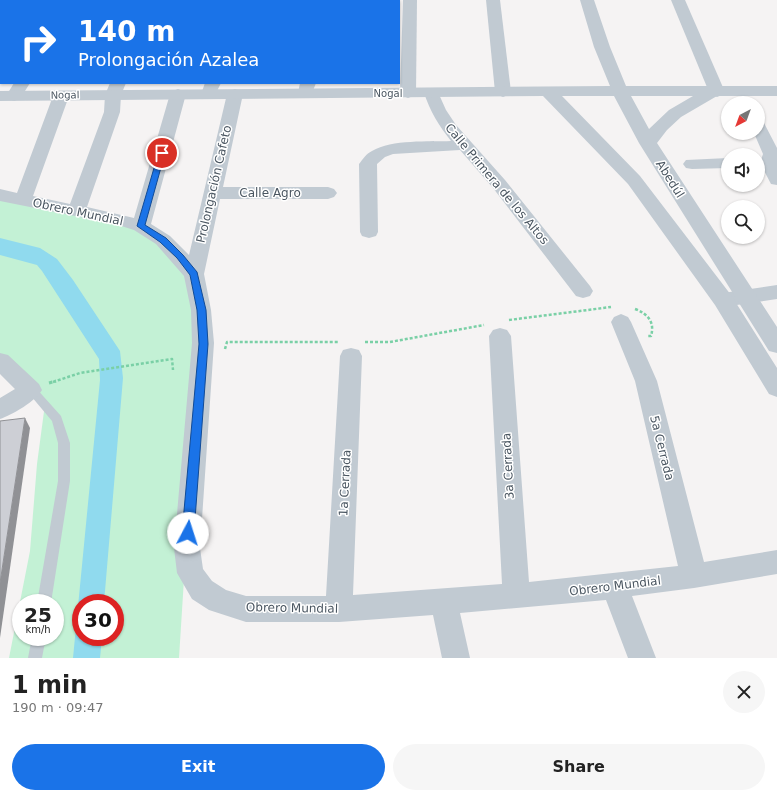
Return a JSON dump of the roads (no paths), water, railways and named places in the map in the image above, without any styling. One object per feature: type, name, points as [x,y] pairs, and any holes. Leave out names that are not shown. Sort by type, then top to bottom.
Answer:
[{"type":"street","points":[[408,93],[410,0]]},
{"type":"street","points":[[493,0],[503,92]]},
{"type":"street","name":"Abedúl","points":[[587,0],[602,47],[620,91],[648,143],[777,345]]},
{"type":"street","points":[[648,143],[658,128],[679,110],[717,92],[678,0]]},
{"type":"street","name":"Nogal","points":[[12,92],[61,96],[115,89],[178,94],[211,88],[235,94],[307,88],[408,93],[620,91],[777,92]]},
{"type":"street","points":[[77,210],[112,112],[115,89]]},
{"type":"street","points":[[548,92],[592,135],[634,180],[724,300],[777,388]]},
{"type":"street","name":"Calle Primera de los Altos","points":[[432,93],[443,119],[462,145],[499,184],[583,290]]},
{"type":"street","points":[[141,226],[178,94]]},
{"type":"street","name":"Prolongación Cafeto","points":[[194,274],[235,94]]},
{"type":"street","points":[[24,200],[61,96]]},
{"type":"street","points":[[765,140],[769,155],[769,163],[777,180]]},
{"type":"street","points":[[369,232],[368,164],[371,159],[385,150],[462,145]]},
{"type":"street","points":[[692,164],[721,163]]},
{"type":"street","name":"Calle Agro","points":[[212,192],[328,193]]},
{"type":"street","name":"Obrero Mundial","points":[[0,196],[77,210],[141,226],[163,240],[180,256],[194,274],[201,310],[204,344],[187,548],[190,573],[202,590],[220,601],[246,609],[339,609],[444,602],[615,586],[694,576],[777,562]]},
{"type":"street","points":[[724,300],[777,292]]},
{"type":"street","name":"5a Cerrada","points":[[623,319],[646,382],[694,576]]},
{"type":"street","name":"3a Cerrada","points":[[497,327],[516,596]]},
{"type":"street","name":"1a Cerrada","points":[[339,609],[352,347]]},
{"type":"street","points":[[0,361],[31,390],[0,410]]},
{"type":"street","points":[[615,586],[642,658]]},
{"type":"street","points":[[444,602],[456,658]]},
{"type":"lane","points":[[31,390],[56,419],[64,443],[64,481],[45,594]]},
{"type":"lane","points":[[35,658],[37,646]]},
{"type":"water","points":[[0,238],[40,248],[57,259],[73,280],[120,351],[123,378],[105,594],[79,594],[100,380],[99,359],[37,265],[0,255]]},
{"type":"water","points":[[74,646],[101,646],[100,658],[73,658]]}]
